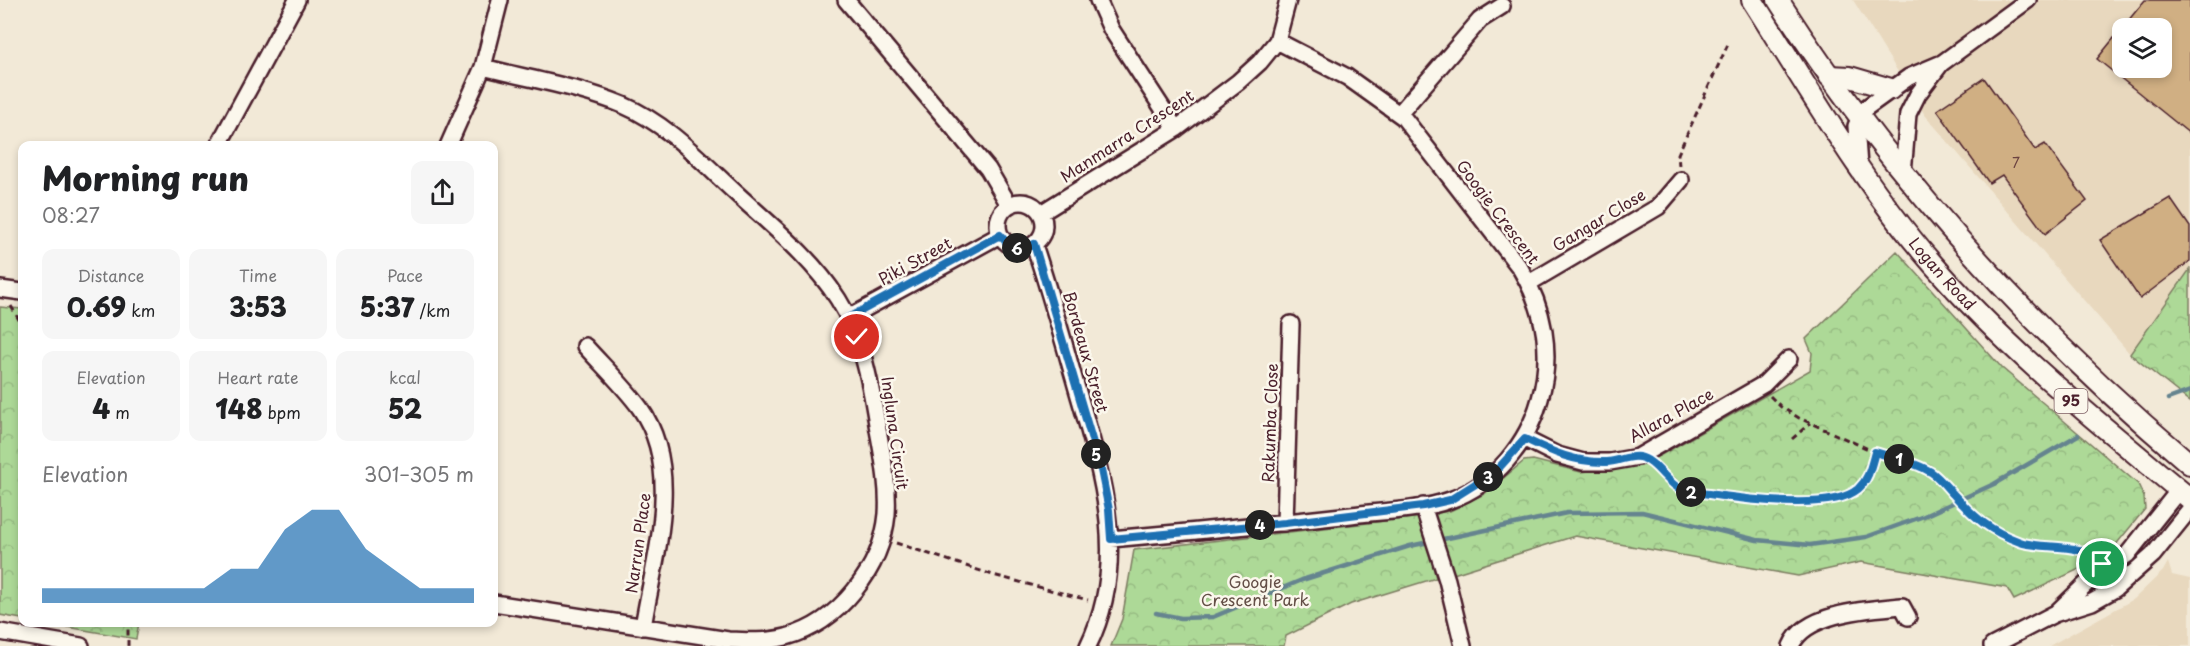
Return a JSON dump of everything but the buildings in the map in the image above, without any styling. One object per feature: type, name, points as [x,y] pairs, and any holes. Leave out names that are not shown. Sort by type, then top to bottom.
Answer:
[{"type":"main road","name":"Logan Road","points":[[1752,0],[1858,166],[1931,262],[2003,340],[2085,413],[2186,489]]},
{"type":"main road","name":"Logan Road","points":[[1778,0],[1858,116],[1977,261],[2061,348],[2190,464]]},
{"type":"main road","points":[[1829,76],[1850,77],[1892,89]]},
{"type":"street","points":[[221,141],[296,3],[280,0]]},
{"type":"street","points":[[450,141],[483,67],[500,0]]},
{"type":"street","points":[[846,0],[988,169],[1009,205]]},
{"type":"street","points":[[1098,0],[1111,29],[1176,129]]},
{"type":"street","name":"Manmarra Crescent","points":[[1041,213],[1176,129],[1238,82],[1277,41],[1288,0]]},
{"type":"street","points":[[1858,166],[1859,143],[1855,131],[1858,116],[1868,105],[1909,77],[1942,63],[2028,0]]},
{"type":"street","points":[[1399,114],[1480,20],[1502,6]]},
{"type":"street","name":"Googie Crescent","points":[[1111,539],[1285,523],[1423,506],[1450,500],[1496,471],[1525,439],[1541,398],[1546,361],[1545,335],[1529,283],[1520,268],[1399,114],[1347,77],[1277,41]]},
{"type":"street","points":[[1903,173],[1908,114],[1918,94],[1942,63]]},
{"type":"street","name":"Ingluna Circuit","points":[[483,67],[598,97],[647,117],[674,136],[800,252],[838,299],[848,318],[869,373],[887,490],[882,538],[857,588],[841,606],[818,624],[787,637],[754,642],[728,640],[498,604]]},
{"type":"street","name":"Gangar Close","points":[[1529,283],[1658,207],[1681,180]]},
{"type":"street","points":[[1023,202],[1036,207],[1041,213],[1043,234],[1034,244],[1018,248],[1011,246],[1000,235],[1000,215],[1009,205],[1023,202]]},
{"type":"street","name":"Piki Street","points":[[848,318],[1000,235]]},
{"type":"street","name":"Bordeaux Street","points":[[1034,244],[1101,470],[1109,510],[1111,539],[1109,578],[1104,605],[1088,646]]},
{"type":"street","points":[[0,289],[18,291]]},
{"type":"street","name":"Rakumba Close","points":[[1285,523],[1292,324]]},
{"type":"street","name":"Narrun Place","points":[[585,346],[640,408],[656,437],[663,465],[664,496],[643,627]]},
{"type":"street","name":"Allara Place","points":[[1525,439],[1557,454],[1583,462],[1610,462],[1638,457],[1764,384],[1789,359]]},
{"type":"street","points":[[2054,614],[2086,584],[2114,567],[2127,555],[2186,489]]},
{"type":"street","points":[[1423,506],[1447,580],[1463,646]]},
{"type":"street","points":[[1992,646],[2054,614],[2092,602],[2127,580],[2184,525],[2190,509]]},
{"type":"street","points":[[1791,646],[1802,632],[1838,613],[1902,606],[1908,618]]},
{"type":"street","points":[[0,632],[81,646]]},
{"type":"path","points":[[1681,180],[1678,154],[1728,44]]},
{"type":"path","points":[[1764,384],[1781,407],[1810,423],[1875,452],[1915,464],[1933,473],[1987,528],[2023,543],[2062,546],[2098,560],[2102,564]]},
{"type":"path","points":[[1792,439],[1810,423]]},
{"type":"path","points":[[1638,457],[1649,461],[1666,479],[1683,490],[1758,502],[1796,503],[1832,498],[1856,491],[1867,479],[1875,452]]},
{"type":"path","points":[[882,538],[993,575],[1104,605]]},
{"type":"path","points":[[128,627],[128,646]]},
{"type":"shaded area","points":[[1853,0],[2190,0],[2190,269],[2130,354],[1925,115]]},
{"type":"shaded area","points":[[2168,562],[2172,575],[2190,579],[2190,646],[2049,646],[2134,599],[2163,571]]},
{"type":"green space","points":[[1897,251],[2002,368],[2138,484],[2144,497],[2145,509],[2114,547],[2098,560],[2014,600],[2007,588],[1861,562],[1798,576],[1575,536],[1450,575],[1429,514],[1450,511],[1484,494],[1524,461],[1533,460],[1581,472],[1639,465],[1661,455],[1810,370],[1812,353],[1806,339]]},
{"type":"green space","points":[[2190,269],[2190,402],[2130,354]]},
{"type":"green space","points":[[0,307],[18,309],[18,618],[0,615]]},
{"type":"green space","name":"Googie Crescent Park","points":[[1420,517],[1436,578],[1351,604],[1286,636],[1284,646],[1111,646],[1122,619],[1134,550]]},
{"type":"green space","points":[[67,627],[138,627],[136,639]]},
{"type":"waterway","points":[[2168,399],[2190,391]]},
{"type":"waterway","points":[[1156,613],[1181,618],[1213,617],[1302,580],[1410,546],[1567,513],[1642,512],[1757,540],[1810,545],[1866,537],[1924,516],[1994,484],[2078,435]]},
{"type":"route","points":[[857,337],[848,318],[1000,235],[1004,241],[1018,248],[1026,248],[1034,244],[1101,470],[1109,510],[1111,539],[1285,523],[1423,506],[1450,500],[1496,471],[1525,439],[1557,454],[1583,462],[1610,462],[1638,457],[1649,461],[1666,479],[1683,490],[1758,502],[1796,503],[1832,498],[1856,491],[1867,479],[1875,452],[1915,464],[1933,473],[1987,528],[2023,543],[2062,546],[2080,551],[2102,564]]}]
